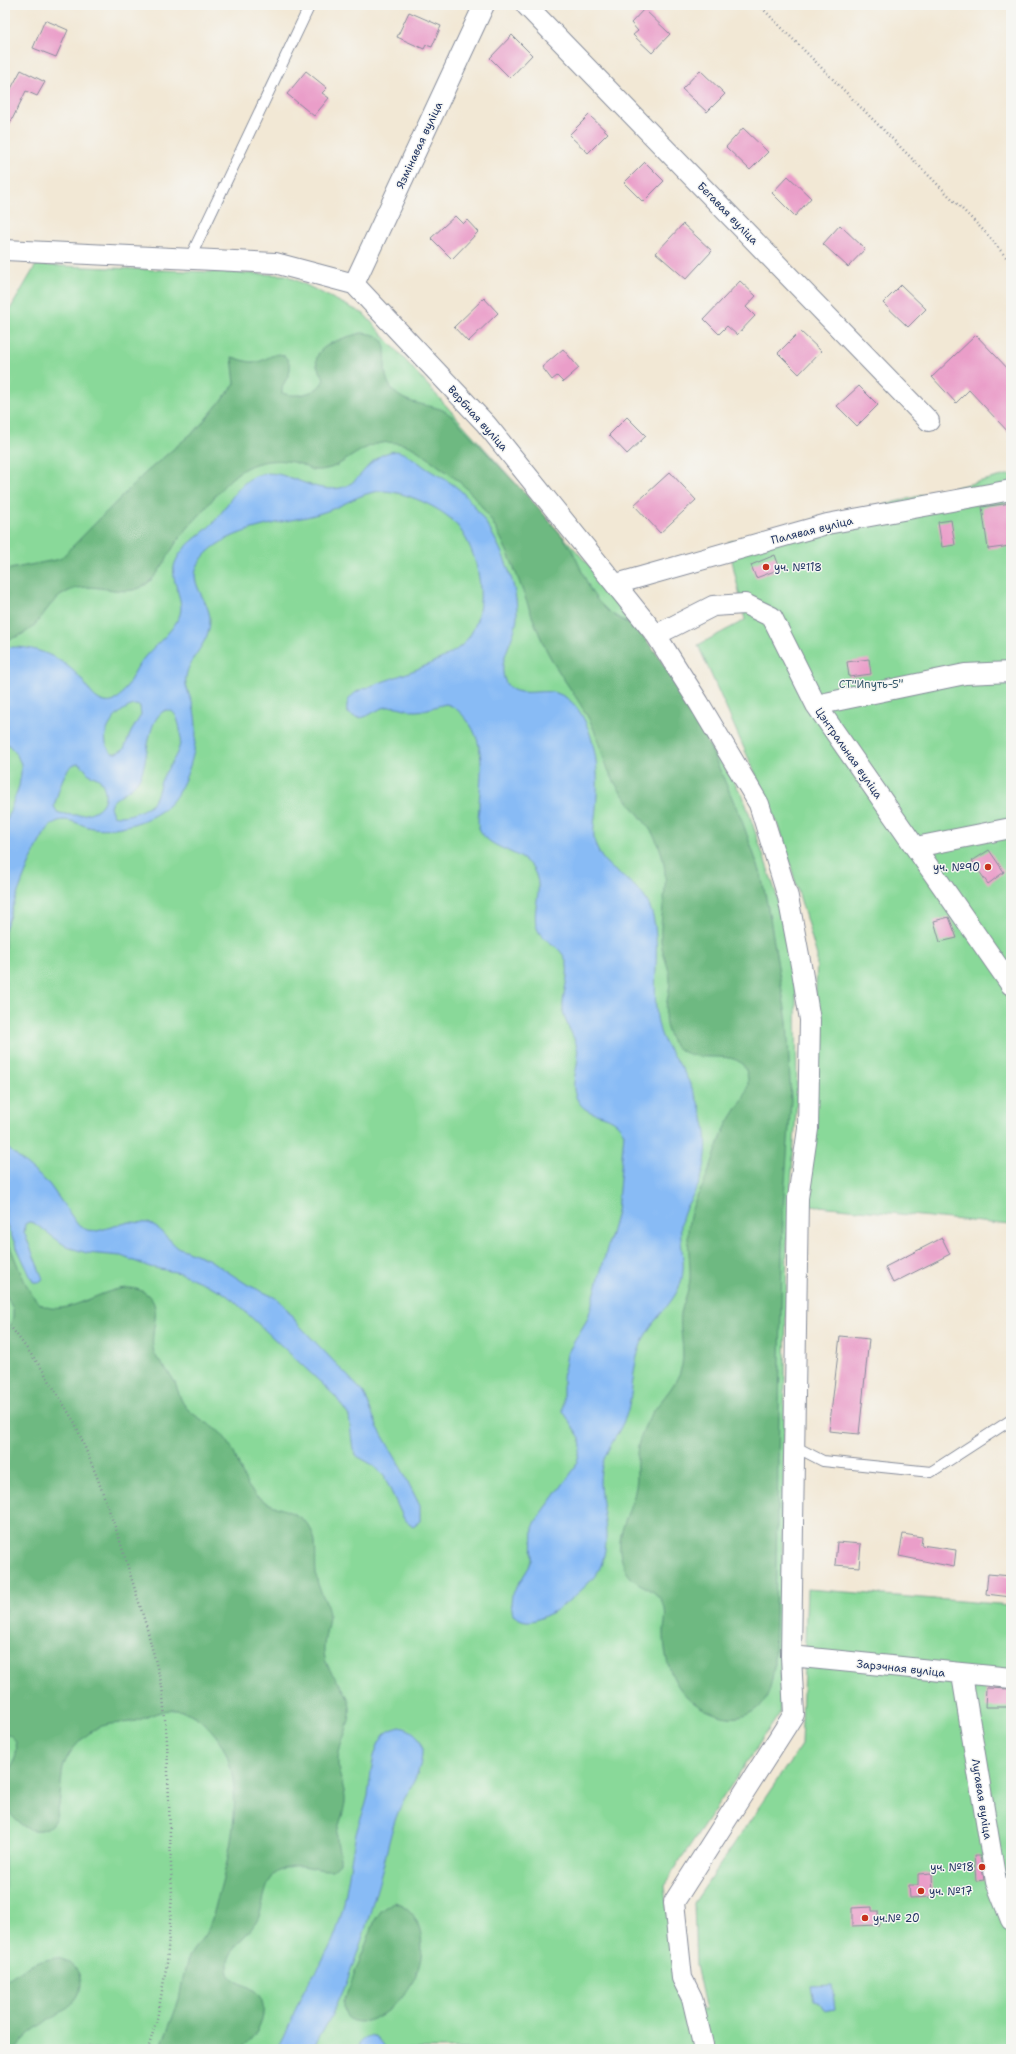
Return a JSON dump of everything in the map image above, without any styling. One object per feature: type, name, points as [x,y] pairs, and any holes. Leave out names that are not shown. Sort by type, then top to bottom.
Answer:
[{"type":"street","name":"Язмінавая вуліца","points":[[354,284],[484,5]]},
{"type":"street","name":"Бегавая вуліца","points":[[526,5],[929,421]]},
{"type":"street","points":[[5,250],[275,263],[354,284]]},
{"type":"street","name":"Вербная вуліца","points":[[354,284],[486,424],[656,635],[699,703],[759,804],[788,897],[810,1020],[808,1129],[798,1198],[791,1656],[794,1714],[674,1902],[682,1978],[692,1998],[704,2049]]},
{"type":"street","name":"Палявая вуліца","points":[[616,584],[827,524],[1011,490]]},
{"type":"street","name":"Цэнтральная вуліца","points":[[656,635],[713,606],[745,604],[772,617],[816,705],[1011,985]]},
{"type":"street","points":[[816,705],[965,674],[1011,672]]},
{"type":"street","points":[[916,848],[1011,828]]},
{"type":"street","name":"Зарэчная вуліца","points":[[791,1656],[1011,1678]]},
{"type":"street","name":"Лугавая вуліца","points":[[962,1674],[996,1882],[1011,1920]]},
{"type":"lane","points":[[189,260],[310,5]]},
{"type":"lane","points":[[794,1446],[823,1461],[932,1472],[1011,1420]]},
{"type":"path","points":[[758,5],[986,233],[1011,263]]},
{"type":"path","points":[[5,1319],[42,1369],[78,1430],[98,1477],[118,1535],[146,1625],[162,1686],[167,1741],[172,1895],[167,1963],[157,2019],[148,2049]]},
{"type":"green space","points":[[36,265],[286,275],[364,314],[596,573],[743,796],[776,893],[796,991],[797,1098],[787,1245],[780,1713],[664,1885],[678,2001],[706,2011],[696,1965],[694,1903],[801,1745],[807,1589],[1011,1605],[1011,2049],[5,2049],[5,318]]},
{"type":"green space","points":[[361,333],[380,338],[384,344],[386,377],[390,386],[395,392],[406,400],[442,410],[453,417],[536,505],[563,537],[573,552],[591,591],[598,601],[609,612],[632,626],[643,636],[657,654],[689,706],[704,734],[741,818],[761,874],[787,1021],[791,1100],[783,1210],[774,1667],[766,1698],[758,1708],[748,1715],[728,1717],[713,1713],[690,1700],[681,1691],[670,1669],[666,1656],[664,1643],[665,1608],[656,1594],[634,1580],[624,1568],[621,1557],[620,1539],[636,1487],[638,1444],[649,1418],[675,1382],[682,1365],[683,1352],[681,1313],[690,1278],[688,1229],[691,1211],[707,1177],[724,1130],[745,1094],[748,1079],[744,1066],[736,1060],[725,1057],[699,1056],[687,1053],[676,1046],[668,1032],[665,1013],[670,976],[661,941],[665,869],[660,847],[648,827],[620,791],[610,774],[591,723],[548,654],[502,541],[480,504],[465,487],[420,452],[406,445],[396,443],[373,445],[363,449],[338,465],[320,470],[312,470],[300,464],[285,461],[259,463],[250,466],[235,475],[222,488],[181,536],[162,567],[147,584],[140,588],[123,591],[87,587],[69,591],[52,603],[28,631],[5,640],[5,570],[60,559],[144,474],[198,428],[235,384],[232,357],[257,362],[276,354],[284,356],[287,359],[290,369],[283,386],[282,393],[293,395],[306,394],[317,388],[324,379],[317,365],[317,358],[320,352],[332,343]]},
{"type":"green space","name":"СТ\"Ипуть-5\"","points":[[1011,474],[1011,1225],[809,1205],[817,956],[780,829],[698,645],[745,620],[728,542]]},
{"type":"green space","points":[[5,1234],[29,1290],[44,1306],[58,1308],[73,1305],[104,1293],[120,1289],[135,1289],[148,1295],[155,1306],[153,1341],[154,1352],[173,1379],[183,1403],[192,1413],[215,1428],[225,1438],[234,1454],[244,1479],[254,1493],[267,1503],[293,1513],[299,1517],[309,1526],[312,1532],[315,1546],[317,1580],[329,1611],[324,1654],[329,1668],[346,1693],[350,1706],[349,1720],[338,1760],[345,1797],[337,1834],[340,1863],[332,1870],[300,1866],[287,1867],[275,1874],[271,1879],[265,1892],[258,1919],[252,1929],[236,1946],[228,1960],[229,1974],[232,1978],[255,1991],[261,1998],[263,2005],[261,2022],[257,2030],[252,2038],[240,2049],[160,2049],[178,2002],[185,1968],[189,1957],[206,1933],[211,1920],[224,1873],[233,1829],[233,1783],[229,1762],[220,1743],[207,1726],[193,1715],[171,1710],[160,1712],[135,1721],[102,1726],[91,1732],[75,1746],[66,1760],[62,1774],[59,1807],[56,1817],[51,1825],[44,1829],[28,1829],[15,1819],[9,1812],[6,1804],[4,1795],[5,1786],[17,1750],[16,1743],[12,1737],[5,1733],[5,1361],[6,1338],[13,1317],[13,1309],[5,1293]]},
{"type":"green space","points":[[394,1902],[403,1905],[410,1911],[419,1927],[422,1953],[415,1976],[403,1996],[388,2010],[371,2020],[357,2022],[347,2016],[344,2001],[375,1920],[381,1911]]},
{"type":"green space","points":[[57,1958],[70,1963],[79,1974],[81,1984],[79,1993],[68,2008],[32,2031],[16,2049],[5,2049],[5,1981],[30,1966]]},
{"type":"water","points":[[396,451],[405,454],[457,487],[472,503],[492,533],[508,567],[516,601],[516,625],[503,663],[504,678],[508,686],[513,690],[520,692],[552,692],[559,694],[572,702],[582,715],[589,730],[595,752],[597,768],[594,830],[595,843],[605,862],[636,887],[649,905],[654,919],[656,934],[655,1000],[660,1031],[666,1045],[681,1067],[693,1090],[705,1124],[707,1140],[702,1175],[697,1188],[685,1209],[682,1221],[681,1239],[683,1273],[681,1282],[674,1296],[650,1327],[641,1344],[635,1364],[631,1395],[626,1416],[604,1459],[602,1466],[600,1487],[606,1539],[605,1552],[601,1565],[594,1577],[566,1603],[544,1617],[526,1621],[513,1615],[511,1603],[512,1595],[532,1560],[533,1528],[536,1521],[575,1468],[581,1447],[580,1438],[563,1411],[563,1377],[567,1354],[588,1318],[617,1212],[624,1133],[619,1125],[613,1120],[586,1110],[581,1105],[574,1092],[578,1055],[576,1043],[566,1022],[563,1010],[563,998],[567,976],[567,965],[565,958],[557,948],[543,937],[537,928],[535,915],[538,895],[538,881],[531,866],[525,860],[490,842],[479,828],[478,819],[481,782],[480,750],[477,739],[467,720],[455,708],[446,704],[415,711],[398,707],[387,707],[367,716],[358,718],[347,712],[349,700],[352,695],[358,691],[431,664],[445,657],[465,642],[473,629],[478,614],[480,598],[476,564],[463,534],[454,522],[448,516],[422,501],[402,494],[377,491],[321,513],[270,524],[242,532],[217,545],[207,553],[199,563],[195,578],[209,613],[210,620],[207,636],[191,663],[186,677],[186,684],[192,702],[196,729],[194,752],[182,786],[176,796],[161,811],[127,826],[103,829],[88,827],[64,820],[54,823],[47,830],[40,841],[33,856],[5,930],[5,825],[19,786],[21,764],[16,753],[5,741],[5,648],[26,648],[48,654],[67,665],[75,672],[91,693],[99,700],[103,702],[112,702],[116,700],[128,685],[144,657],[166,636],[179,617],[181,605],[174,580],[174,567],[180,553],[190,542],[213,523],[238,489],[250,479],[258,475],[268,473],[277,474],[318,487],[329,489],[340,488],[355,481],[371,463],[386,453]],"holes":[[[135,705],[140,706],[141,715],[131,732],[124,749],[116,753],[112,753],[107,746],[105,739],[110,724],[121,712],[128,707]],[[168,710],[176,716],[181,738],[178,751],[162,780],[157,795],[149,806],[124,816],[113,815],[110,807],[112,802],[131,788],[140,777],[143,770],[151,730],[160,714]],[[79,763],[89,774],[99,779],[105,791],[104,800],[101,806],[88,814],[64,814],[57,812],[54,806],[60,785],[69,768]]]},
{"type":"water","points":[[5,1146],[49,1184],[78,1225],[87,1230],[97,1231],[129,1222],[149,1223],[157,1228],[177,1247],[208,1259],[248,1285],[274,1297],[284,1305],[297,1323],[364,1393],[377,1426],[399,1464],[420,1506],[420,1521],[413,1526],[404,1519],[384,1476],[371,1464],[357,1456],[353,1450],[349,1416],[335,1396],[234,1301],[221,1291],[180,1273],[150,1267],[121,1256],[87,1253],[67,1247],[34,1223],[29,1222],[25,1224],[24,1232],[43,1279],[41,1282],[33,1282],[5,1222]]},
{"type":"water","points":[[400,1727],[412,1731],[418,1737],[422,1748],[422,1757],[418,1773],[396,1817],[391,1832],[376,1894],[354,1963],[335,2007],[312,2049],[278,2049],[301,1997],[333,1941],[340,1920],[356,1834],[368,1796],[372,1764],[376,1749],[384,1735]]},
{"type":"water","points":[[832,1985],[835,2009],[825,2011],[820,2003],[814,2001],[811,1986]]},
{"type":"water","points":[[370,2036],[377,2038],[386,2049],[357,2049],[362,2040]]},
{"type":"water","points":[[934,2041],[942,2043],[950,2049],[907,2049]]},
{"type":"building","points":[[644,9],[670,34],[652,53],[633,35],[638,31],[631,23]]},
{"type":"building","points":[[409,12],[441,26],[432,47],[426,45],[424,49],[397,37]]},
{"type":"building","points":[[45,20],[68,30],[56,57],[33,48]]},
{"type":"building","points":[[512,35],[532,55],[510,78],[490,58]]},
{"type":"building","points":[[21,70],[45,82],[37,96],[26,91],[5,134],[5,100]]},
{"type":"building","points":[[700,70],[725,94],[707,112],[682,89]]},
{"type":"building","points":[[306,71],[327,88],[322,93],[329,98],[314,116],[287,94]]},
{"type":"building","points":[[589,115],[608,133],[588,153],[569,135]]},
{"type":"building","points":[[743,128],[768,152],[750,170],[726,147]]},
{"type":"building","points":[[645,162],[664,181],[643,202],[624,183]]},
{"type":"building","points":[[788,176],[811,198],[795,216],[772,193]]},
{"type":"building","points":[[455,216],[463,224],[467,220],[478,232],[452,259],[431,238]]},
{"type":"building","points":[[683,224],[712,251],[686,279],[656,253]]},
{"type":"building","points":[[840,225],[865,249],[848,267],[823,244]]},
{"type":"building","points":[[740,281],[756,296],[746,307],[755,316],[737,335],[727,326],[719,334],[704,319]]},
{"type":"building","points":[[901,285],[926,309],[908,327],[883,303]]},
{"type":"building","points":[[484,298],[498,313],[468,342],[454,327]]},
{"type":"building","points":[[800,331],[821,351],[799,374],[778,353]]},
{"type":"building","points":[[976,335],[1011,372],[1011,435],[969,390],[956,403],[932,377]]},
{"type":"building","points":[[563,349],[579,368],[563,382],[557,376],[552,380],[542,367]]},
{"type":"building","points":[[859,386],[878,405],[857,426],[837,406]]},
{"type":"building","points":[[627,417],[646,436],[627,454],[609,435]]},
{"type":"building","points":[[670,472],[696,500],[660,533],[634,505]]},
{"type":"building","points":[[1011,503],[1011,546],[988,549],[982,507]]},
{"type":"building","points":[[951,520],[955,545],[942,547],[938,522]]},
{"type":"building","name":"уч. №118","points":[[775,555],[780,569],[756,578],[751,565]]},
{"type":"building","points":[[869,659],[871,674],[849,677],[847,662]]},
{"type":"building","name":"уч. №90","points":[[989,850],[1004,872],[988,884],[972,861]]},
{"type":"building","points":[[949,917],[957,938],[940,942],[934,921]]},
{"type":"building","points":[[942,1238],[950,1254],[893,1283],[885,1267]]},
{"type":"building","points":[[840,1336],[869,1339],[859,1434],[829,1431]]},
{"type":"building","points":[[903,1534],[922,1537],[921,1545],[956,1550],[954,1567],[899,1556]]},
{"type":"building","points":[[837,1542],[861,1544],[859,1567],[835,1565]]},
{"type":"building","points":[[988,1574],[1011,1576],[1011,1597],[986,1594]]},
{"type":"building","points":[[986,1688],[1011,1689],[1011,1707],[985,1707]]},
{"type":"building","points":[[974,1855],[980,1855],[984,1880],[976,1881]]},
{"type":"building","name":"уч. №17","points":[[932,1873],[933,1897],[910,1898],[909,1885],[918,1885],[918,1874]]},
{"type":"building","name":"уч.№ 20","points":[[872,1907],[872,1911],[878,1911],[879,1925],[852,1926],[852,1908]]},
{"type":"place","name":"уч. №118","points":[[766,567]]},
{"type":"place","name":"уч. №90","points":[[988,867]]},
{"type":"place","name":"уч. №18","points":[[982,1867]]},
{"type":"place","name":"уч. №17","points":[[921,1891]]},
{"type":"place","name":"уч.№ 20","points":[[865,1918]]}]
